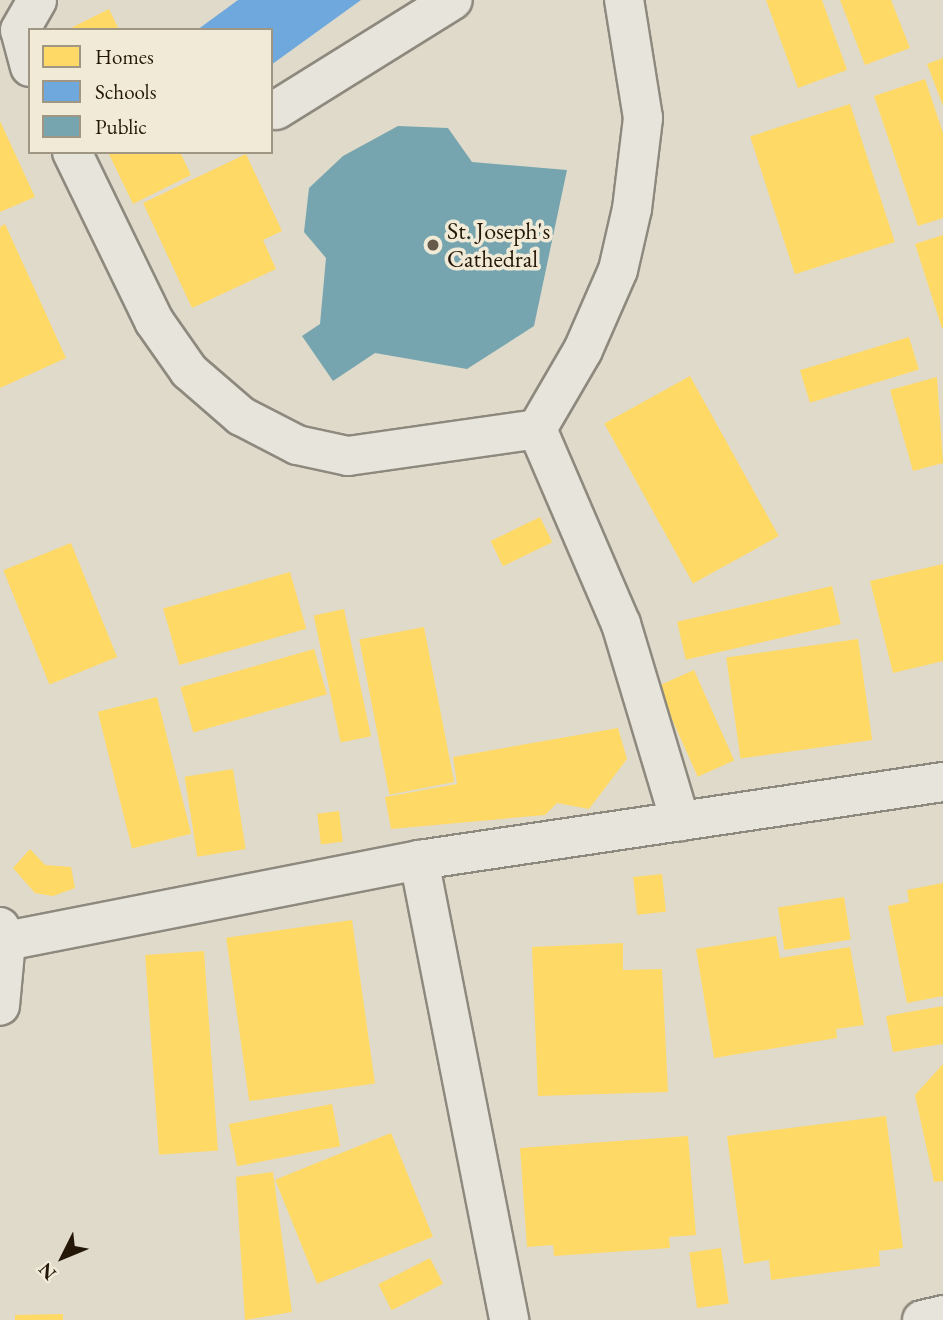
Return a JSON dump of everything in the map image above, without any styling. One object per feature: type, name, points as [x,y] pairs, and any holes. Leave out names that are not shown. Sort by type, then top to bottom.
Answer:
[{"type":"street","points":[[28,60],[20,30],[37,0]]},
{"type":"street","points":[[276,110],[453,0]]},
{"type":"street","points":[[537,429],[583,350],[618,270],[632,209],[643,118],[624,0]]},
{"type":"street","points":[[73,154],[154,321],[188,371],[241,416],[297,445],[348,456],[537,429]]},
{"type":"street","points":[[537,429],[621,624],[680,821]]},
{"type":"street","points":[[0,1006],[3,934],[419,860],[943,782]]},
{"type":"street","points":[[419,860],[509,1320]]},
{"type":"street","points":[[922,1320],[943,1315]]},
{"type":"building: Homes","points":[[766,0],[822,0],[847,70],[798,88]]},
{"type":"building: Homes","points":[[840,0],[891,0],[910,48],[865,65]]},
{"type":"building: Homes","points":[[109,9],[118,28],[71,28]]},
{"type":"building: Homes","points":[[943,58],[943,106],[927,64]]},
{"type":"building: Homes","points":[[925,79],[943,133],[943,218],[918,226],[874,96]]},
{"type":"building: Homes","points":[[850,104],[895,242],[795,274],[750,136]]},
{"type":"building: Homes","points":[[0,121],[35,197],[0,212]]},
{"type":"building: Homes","points":[[109,154],[181,154],[191,175],[133,204]]},
{"type":"building: Homes","points":[[246,154],[282,231],[263,240],[276,269],[192,308],[143,203]]},
{"type":"building: Homes","points":[[5,224],[66,358],[0,388],[0,227]]},
{"type":"building: Homes","points":[[943,235],[943,328],[942,328],[915,244]]},
{"type":"building: Homes","points":[[909,337],[919,370],[810,403],[800,370]]},
{"type":"building: Homes","points":[[690,376],[779,536],[693,584],[604,424]]},
{"type":"building: Homes","points":[[937,377],[943,463],[913,471],[890,390]]},
{"type":"building: Homes","points":[[540,517],[552,542],[503,566],[491,541]]},
{"type":"building: Homes","points":[[71,543],[117,657],[49,684],[3,570]]},
{"type":"building: Homes","points":[[943,564],[943,661],[893,673],[870,581]]},
{"type":"building: Homes","points":[[290,572],[306,629],[179,665],[163,608]]},
{"type":"building: Homes","points":[[832,586],[841,624],[686,660],[677,622]]},
{"type":"building: Homes","points":[[344,609],[371,736],[341,743],[314,615]]},
{"type":"building: Homes","points":[[424,627],[454,782],[389,795],[359,640]]},
{"type":"building: Homes","points":[[858,639],[872,740],[740,759],[726,658]]},
{"type":"building: Homes","points":[[314,649],[327,694],[193,732],[180,687]]},
{"type":"building: Homes","points":[[694,670],[734,760],[698,777],[657,686]]},
{"type":"building: Homes","points":[[157,697],[191,834],[132,849],[98,712]]},
{"type":"building: Homes","points":[[618,728],[627,759],[589,809],[557,803],[545,815],[391,829],[385,797],[457,784],[453,757]]},
{"type":"building: Homes","points":[[233,769],[246,849],[197,857],[185,777]]},
{"type":"building: Homes","points":[[339,811],[343,842],[321,844],[317,814]]},
{"type":"building: Homes","points":[[30,849],[45,865],[71,867],[75,888],[53,896],[35,893],[13,868]]},
{"type":"building: Homes","points":[[662,874],[666,912],[637,915],[633,877]]},
{"type":"building: Homes","points":[[943,883],[943,996],[907,1003],[888,906],[909,902],[907,890]]},
{"type":"building: Homes","points":[[844,897],[851,939],[785,950],[778,907]]},
{"type":"building: Homes","points":[[352,920],[375,1083],[249,1101],[226,938]]},
{"type":"building: Homes","points":[[776,936],[780,958],[850,947],[864,1025],[836,1029],[837,1038],[714,1058],[696,949]]},
{"type":"building: Homes","points":[[623,943],[623,970],[662,969],[668,1092],[538,1096],[532,947]]},
{"type":"building: Homes","points":[[204,951],[218,1151],[159,1155],[145,955]]},
{"type":"building: Homes","points":[[943,1006],[943,1044],[893,1052],[886,1016]]},
{"type":"building: Homes","points":[[943,1064],[943,1181],[934,1182],[915,1095]]},
{"type":"building: Homes","points":[[332,1104],[340,1146],[237,1166],[229,1124]]},
{"type":"building: Homes","points":[[886,1116],[903,1248],[879,1251],[880,1266],[771,1280],[769,1260],[744,1264],[727,1136]]},
{"type":"building: Homes","points":[[391,1133],[433,1237],[317,1284],[275,1180]]},
{"type":"building: Homes","points":[[688,1136],[696,1235],[669,1237],[670,1248],[554,1256],[553,1245],[527,1247],[520,1148]]},
{"type":"building: Homes","points":[[273,1172],[292,1312],[245,1320],[236,1177]]},
{"type":"building: Homes","points":[[721,1248],[729,1303],[697,1308],[689,1252]]},
{"type":"building: Homes","points":[[430,1258],[443,1284],[391,1310],[378,1284]]},
{"type":"building: Homes","points":[[63,1314],[63,1320],[15,1320],[15,1315]]},
{"type":"building: Schools","points":[[238,0],[361,0],[273,64],[273,28],[200,28]]},
{"type":"building: Public","name":"St. Joseph's Cathedral","points":[[398,126],[448,128],[472,162],[567,170],[534,326],[467,369],[375,353],[333,381],[302,336],[320,324],[326,258],[304,232],[309,188],[343,156]]},
{"type":"place","name":"St. Joseph's Cathedral","points":[[433,245]]}]
